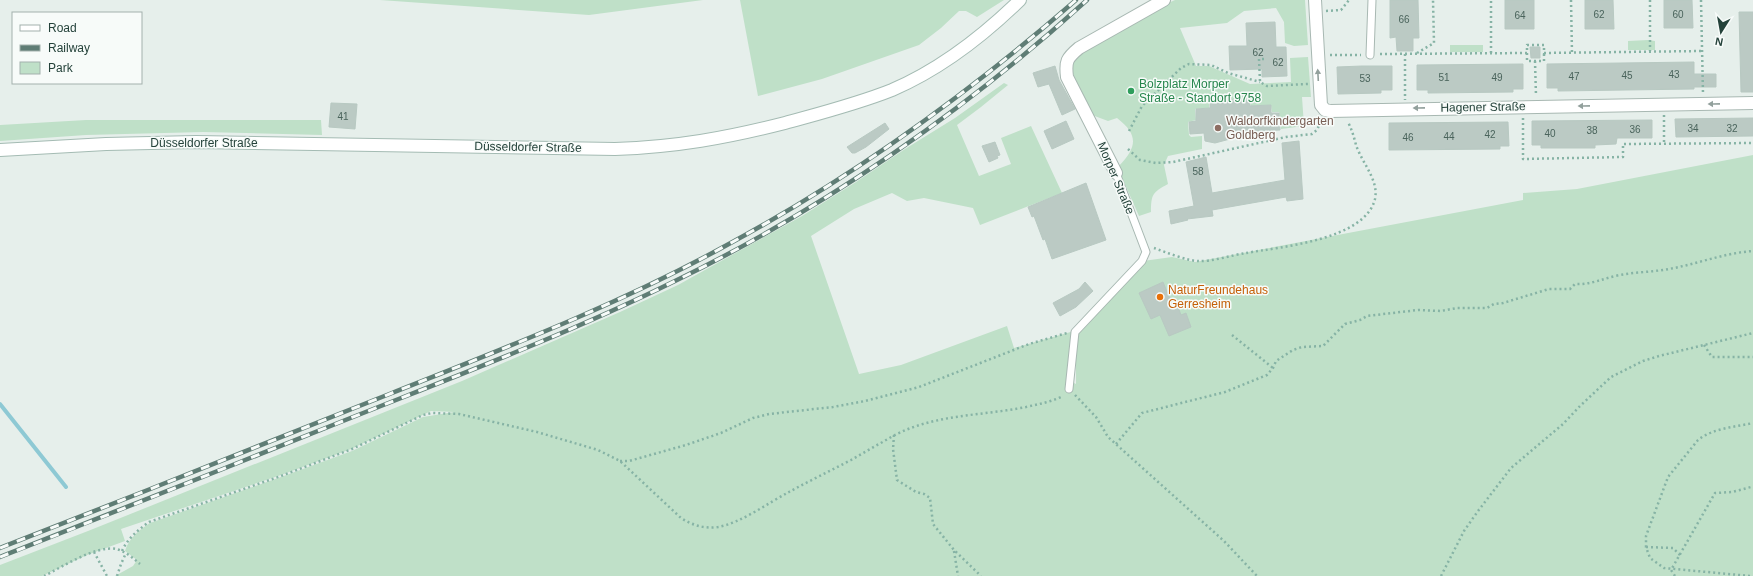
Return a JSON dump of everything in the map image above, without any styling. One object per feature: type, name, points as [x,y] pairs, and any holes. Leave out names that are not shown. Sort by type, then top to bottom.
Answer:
[{"type":"main road","name":"Düsseldorfer Straße","points":[[0,150],[165,142],[615,149],[679,145],[730,136],[786,122],[848,106],[893,90],[956,54],[999,20],[1020,0]]},
{"type":"main road","name":"Morper Straße","points":[[1114,167],[1092,121],[1067,77],[1066,67],[1069,57],[1079,48],[1164,0]]},
{"type":"main road","points":[[1315,0],[1319,83],[1321,105],[1325,110]]},
{"type":"main road","name":"Hagener Straße","points":[[1325,110],[1344,111],[1405,108],[1753,103]]},
{"type":"lane","points":[[1370,55],[1372,0]]},
{"type":"lane","name":"Morper Straße","points":[[1114,167],[1144,245]]},
{"type":"lane","points":[[1069,390],[1075,332],[1142,261],[1146,252],[1144,245]]},
{"type":"path","points":[[1326,11],[1341,10],[1349,0]]},
{"type":"path","points":[[1416,54],[1434,43],[1433,0]]},
{"type":"path","points":[[1491,0],[1491,53]]},
{"type":"path","points":[[1571,0],[1572,52]]},
{"type":"path","points":[[1650,0],[1650,52]]},
{"type":"path","points":[[1701,0],[1703,104]]},
{"type":"path","points":[[1544,45],[1544,53],[1544,61],[1527,61],[1527,46],[1544,45]]},
{"type":"path","points":[[1544,53],[1702,51]]},
{"type":"path","points":[[1317,55],[1527,53]]},
{"type":"path","points":[[1405,54],[1405,108]]},
{"type":"path","points":[[1260,82],[1259,59],[1264,59]]},
{"type":"path","points":[[1535,61],[1536,107]]},
{"type":"path","points":[[1129,131],[1142,106],[1181,68],[1189,64],[1211,65],[1228,73],[1260,82],[1267,86],[1319,83]]},
{"type":"path","points":[[1664,105],[1664,144]]},
{"type":"path","points":[[1523,107],[1523,159],[1623,157],[1623,144],[1753,143]]},
{"type":"path","points":[[1128,149],[1140,160],[1156,163],[1173,162],[1286,137],[1312,134],[1317,130],[1325,110]]},
{"type":"path","points":[[1144,245],[1197,261],[1303,243],[1333,236],[1346,230],[1360,220],[1373,204],[1375,191],[1373,181],[1356,146],[1353,132],[1344,111]]},
{"type":"path","points":[[1116,444],[1142,413],[1225,392],[1267,375],[1273,368],[1276,361],[1293,350],[1302,347],[1323,346],[1345,324],[1360,320],[1367,316],[1418,310],[1441,310],[1476,306],[1487,308],[1494,304],[1503,303],[1549,290],[1570,289],[1575,284],[1588,284],[1619,276],[1670,269],[1712,257],[1753,251]]},
{"type":"path","points":[[620,461],[629,461],[686,444],[720,433],[754,418],[769,414],[833,407],[919,387],[1029,344],[1075,332]]},
{"type":"path","points":[[1441,576],[1464,531],[1511,468],[1563,424],[1600,385],[1611,377],[1643,361],[1753,333]]},
{"type":"path","points":[[1232,335],[1273,368]]},
{"type":"path","points":[[1704,345],[1712,357],[1753,357]]},
{"type":"path","points":[[122,551],[126,543],[137,530],[149,522],[281,476],[352,449],[432,412],[459,414],[537,432],[598,450],[620,461],[681,518],[698,526],[708,528],[719,527],[734,522],[894,435],[919,425],[1051,402],[1065,395],[1069,390],[1096,417],[1108,437],[1224,541],[1257,576]]},
{"type":"path","points":[[1750,576],[1671,570],[1656,564],[1650,558],[1646,547],[1646,536],[1668,477],[1692,446],[1703,435],[1753,424]]},
{"type":"path","points":[[894,435],[893,449],[897,480],[916,492],[924,494],[930,498],[932,504],[933,524],[954,550],[981,576]]},
{"type":"path","points":[[1671,570],[1715,493],[1732,492],[1751,487],[1753,488]]},
{"type":"path","points":[[1646,547],[1673,548],[1680,555]]},
{"type":"path","points":[[44,576],[94,552],[110,548],[126,553],[140,564]]},
{"type":"path","points":[[954,550],[958,576]]},
{"type":"path","points":[[94,552],[107,576]]},
{"type":"path","points":[[117,576],[120,564],[126,553]]},
{"type":"path","points":[[1671,570],[1675,576]]},
{"type":"green space","points":[[380,0],[703,0],[589,15]]},
{"type":"green space","points":[[740,0],[1004,0],[977,17],[966,11],[959,11],[941,28],[919,45],[822,79],[758,96]]},
{"type":"green space","points":[[1175,0],[1305,0],[1308,45],[1294,46],[1285,43],[1284,22],[1276,8],[1244,11],[1227,23],[1180,28],[1196,66],[1209,66],[1250,84],[1291,82],[1290,58],[1308,57],[1311,97],[1302,97],[1304,126],[1281,129],[1279,112],[1272,112],[1271,105],[1251,106],[1250,99],[1236,99],[1236,106],[1223,107],[1223,100],[1209,101],[1209,108],[1195,109],[1196,120],[1188,122],[1189,135],[1191,137],[1202,136],[1202,149],[1168,156],[1164,165],[1168,184],[1159,189],[1152,197],[1151,212],[1139,216],[1119,171],[1119,166],[1132,147],[1132,136],[1124,124],[1117,118],[1108,121],[1092,115],[1078,87],[1072,71],[1072,64],[1087,48],[1155,9]]},
{"type":"green space","points":[[1628,41],[1655,41],[1655,50],[1628,50]]},
{"type":"green space","points":[[1450,45],[1483,45],[1483,52],[1450,52]]},
{"type":"green space","points":[[1004,83],[1008,85],[957,125],[979,176],[1011,164],[1001,138],[1031,126],[1062,193],[980,225],[973,208],[924,198],[907,201],[892,193],[854,209],[811,236],[859,374],[901,365],[1007,326],[1014,348],[1074,331],[1072,382],[1076,384],[1076,332],[1143,261],[1172,257],[1195,262],[1523,200],[1523,193],[1577,189],[1753,155],[1753,576],[115,576],[133,566],[137,560],[125,551],[129,542],[135,535],[150,523],[352,451],[423,417],[454,412],[431,411],[351,449],[281,475],[121,529],[125,541],[87,555],[42,576],[0,576],[0,565],[462,381],[678,285],[802,216],[955,118]]},
{"type":"green space","points":[[86,120],[321,120],[322,135],[203,132],[86,135],[0,141],[0,125]]},
{"type":"building","points":[[1390,0],[1418,0],[1419,38],[1413,38],[1413,51],[1397,51],[1396,37],[1390,38]]},
{"type":"building","points":[[1505,0],[1534,0],[1534,29],[1505,29]]},
{"type":"building","points":[[1585,0],[1613,0],[1614,29],[1585,29]]},
{"type":"building","points":[[1664,0],[1692,0],[1693,28],[1664,28]]},
{"type":"building","points":[[1739,12],[1753,12],[1753,92],[1741,92]]},
{"type":"building","points":[[1275,22],[1276,47],[1286,47],[1287,76],[1262,77],[1262,69],[1230,70],[1229,46],[1247,46],[1246,23]]},
{"type":"building","points":[[1530,47],[1540,47],[1540,58],[1531,58]]},
{"type":"building","points":[[1694,62],[1694,74],[1716,74],[1716,87],[1694,87],[1694,89],[1558,91],[1558,88],[1547,88],[1547,64]]},
{"type":"building","points":[[1523,64],[1523,89],[1513,89],[1513,92],[1428,93],[1428,90],[1417,90],[1417,65]]},
{"type":"building","points":[[1055,66],[1059,80],[1075,109],[1062,115],[1049,84],[1038,87],[1033,73]]},
{"type":"building","points":[[1392,66],[1392,90],[1381,90],[1381,93],[1338,94],[1337,67]]},
{"type":"building","points":[[1250,99],[1250,106],[1271,105],[1271,113],[1279,113],[1280,130],[1229,132],[1230,139],[1215,143],[1205,141],[1204,133],[1190,134],[1189,122],[1196,121],[1196,109],[1210,108],[1210,101]]},
{"type":"building","points":[[331,103],[357,104],[355,129],[329,127]]},
{"type":"building","points":[[1753,118],[1753,136],[1676,137],[1675,119]]},
{"type":"building","points":[[1652,120],[1652,138],[1617,138],[1616,144],[1595,145],[1595,148],[1541,148],[1541,145],[1532,145],[1532,121]]},
{"type":"building","points":[[1066,121],[1074,139],[1052,149],[1044,131]]},
{"type":"building","points":[[1508,122],[1509,146],[1500,146],[1500,149],[1389,150],[1389,123]]},
{"type":"building","points":[[885,123],[889,129],[866,147],[852,153],[847,147]]},
{"type":"building","points":[[1299,141],[1303,199],[1287,201],[1286,197],[1212,210],[1213,216],[1187,219],[1188,220],[1171,224],[1169,211],[1194,206],[1186,162],[1206,157],[1212,193],[1285,180],[1282,143]]},
{"type":"building","points":[[995,142],[1000,155],[997,156],[998,158],[989,162],[982,146]]},
{"type":"building","points":[[1086,183],[1106,240],[1052,259],[1045,239],[1043,240],[1034,216],[1032,217],[1028,207]]},
{"type":"building","points":[[1085,282],[1093,291],[1076,307],[1060,316],[1053,303],[1079,289]]},
{"type":"building","points":[[1163,282],[1174,309],[1178,307],[1181,315],[1186,313],[1191,327],[1169,336],[1160,315],[1151,319],[1139,293]]},
{"type":"waterway","points":[[0,404],[66,487]]},
{"type":"railway","points":[[0,548],[519,342],[604,306],[687,266],[774,219],[820,191],[908,132],[994,68],[1076,0]]},
{"type":"railway","points":[[0,557],[548,339],[633,301],[730,253],[838,190],[942,119],[992,81],[1087,0]]},
{"type":"place","name":"Bolzplatz Morper Straße - Standort 9758","points":[[1131,91]]},
{"type":"place","name":"Waldorfkindergarten Goldberg","points":[[1218,128]]},
{"type":"place","name":"NaturFreundehaus Gerresheim","points":[[1160,297]]}]
